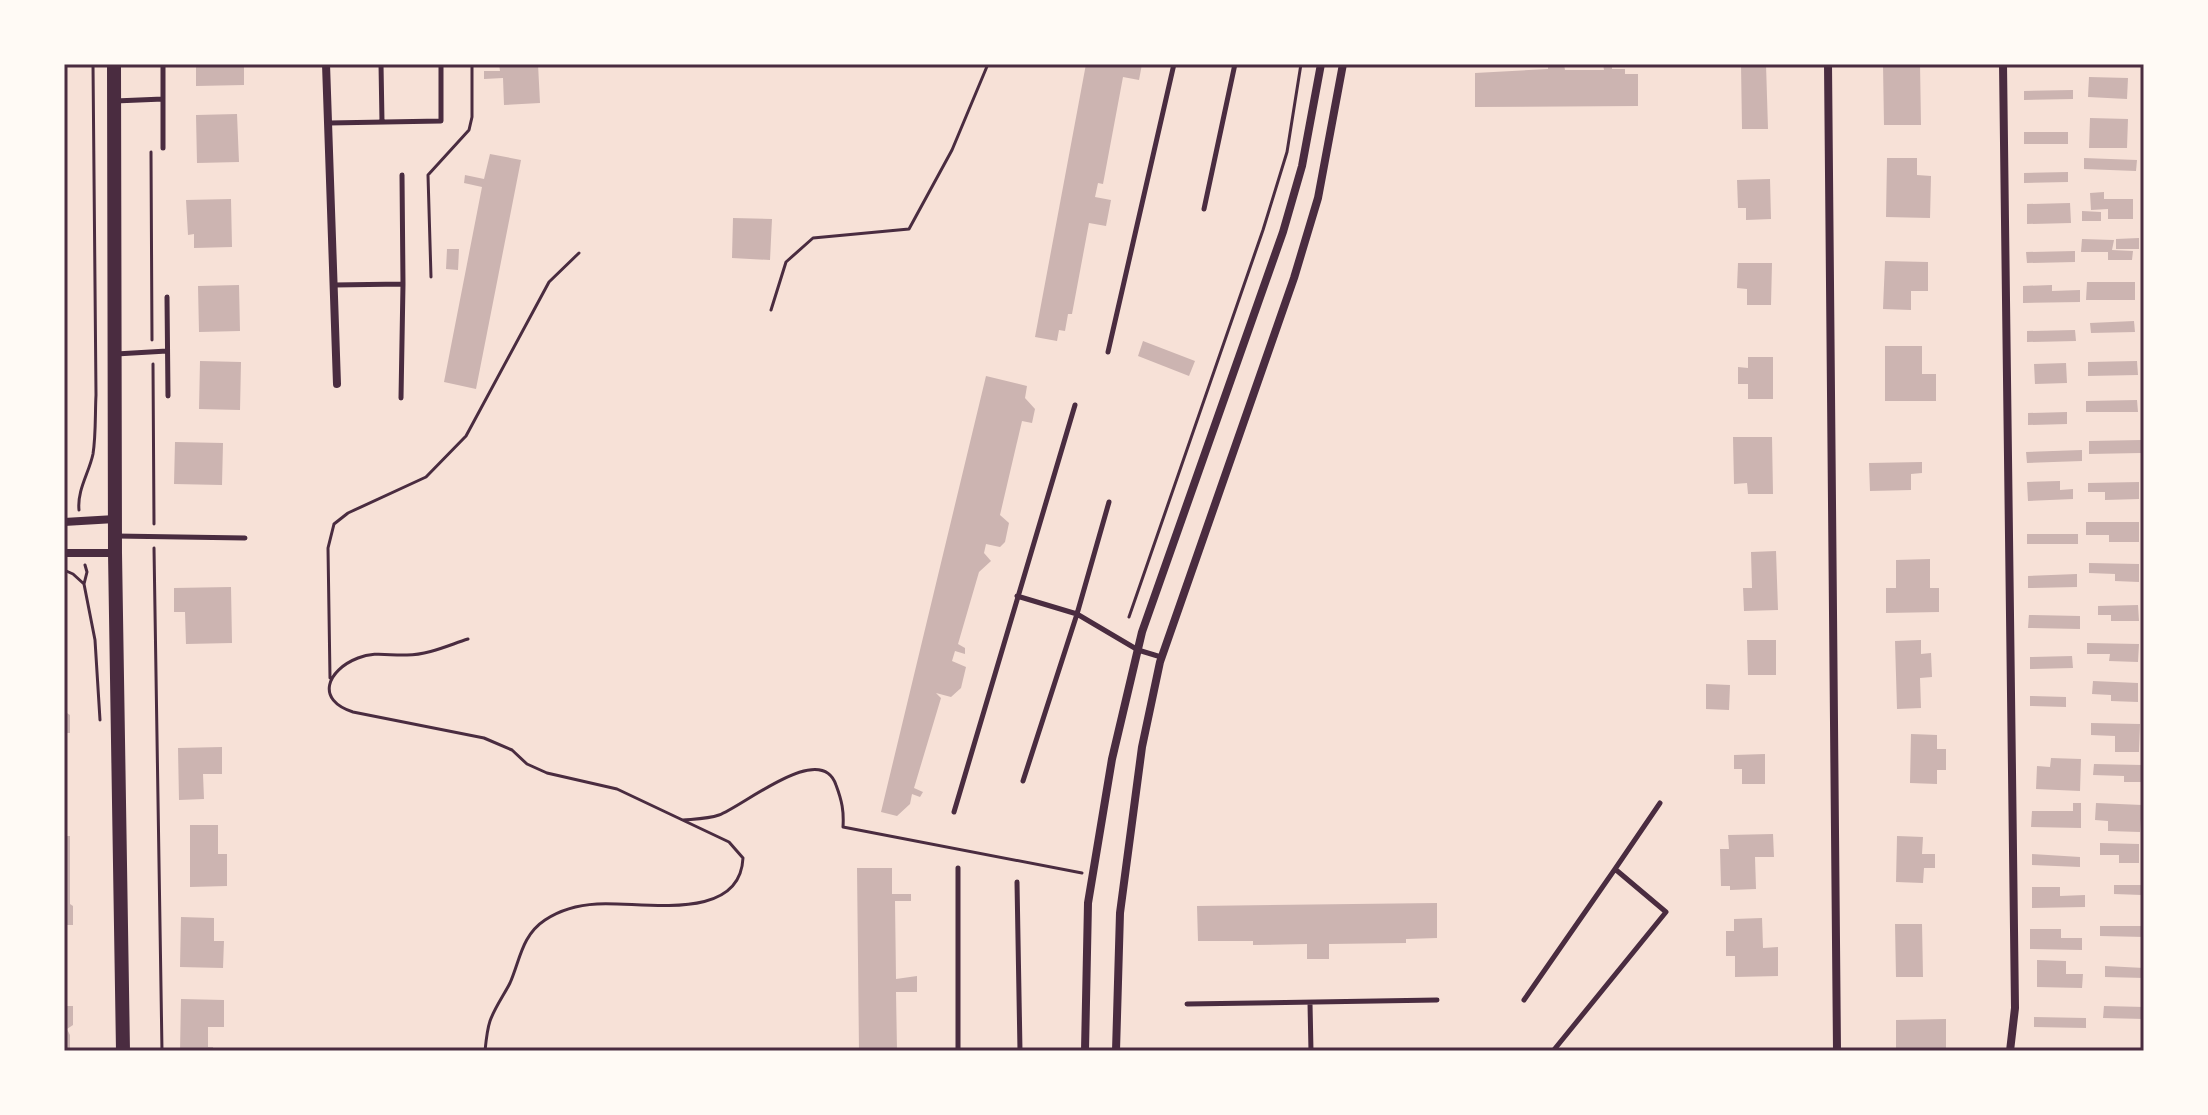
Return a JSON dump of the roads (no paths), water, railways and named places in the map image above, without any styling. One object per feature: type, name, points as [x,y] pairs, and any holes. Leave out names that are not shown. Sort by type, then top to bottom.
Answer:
[{"type":"street","points":[[114,64],[115,553],[124,1051]]},
{"type":"street","points":[[326,64],[337,384]]},
{"type":"street","points":[[1085,1051],[1088,903],[1112,759],[1138,650],[1283,232],[1302,166],[1321,64]]},
{"type":"street","points":[[1116,1051],[1120,913],[1126,858],[1142,747],[1162,657],[1294,278],[1318,198],[1343,64]]},
{"type":"street","points":[[1828,64],[1837,1051]]},
{"type":"street","points":[[2003,64],[2015,1008],[2010,1051]]},
{"type":"street","points":[[64,522],[115,519]]},
{"type":"street","points":[[64,553],[115,553]]},
{"type":"lane","points":[[163,64],[163,148]]},
{"type":"lane","points":[[381,64],[382,122]]},
{"type":"lane","points":[[328,123],[441,121],[441,64]]},
{"type":"lane","points":[[1108,352],[1174,64]]},
{"type":"lane","points":[[1204,209],[1235,64]]},
{"type":"lane","points":[[114,101],[163,99]]},
{"type":"lane","points":[[401,398],[402,175]]},
{"type":"lane","points":[[333,285],[403,284]]},
{"type":"lane","points":[[167,297],[168,396]]},
{"type":"lane","points":[[115,354],[167,351]]},
{"type":"lane","points":[[954,812],[1075,405]]},
{"type":"lane","points":[[1023,781],[1077,614],[1109,502]]},
{"type":"lane","points":[[115,536],[245,538]]},
{"type":"lane","points":[[1017,596],[1077,614],[1138,650],[1162,657]]},
{"type":"lane","points":[[1524,1000],[1660,803]]},
{"type":"lane","points":[[958,868],[958,1051]]},
{"type":"lane","points":[[1553,1051],[1666,912],[1615,869]]},
{"type":"lane","points":[[1017,882],[1020,1051]]},
{"type":"lane","points":[[1187,1004],[1437,1000]]},
{"type":"lane","points":[[1310,1003],[1311,1051]]}]
